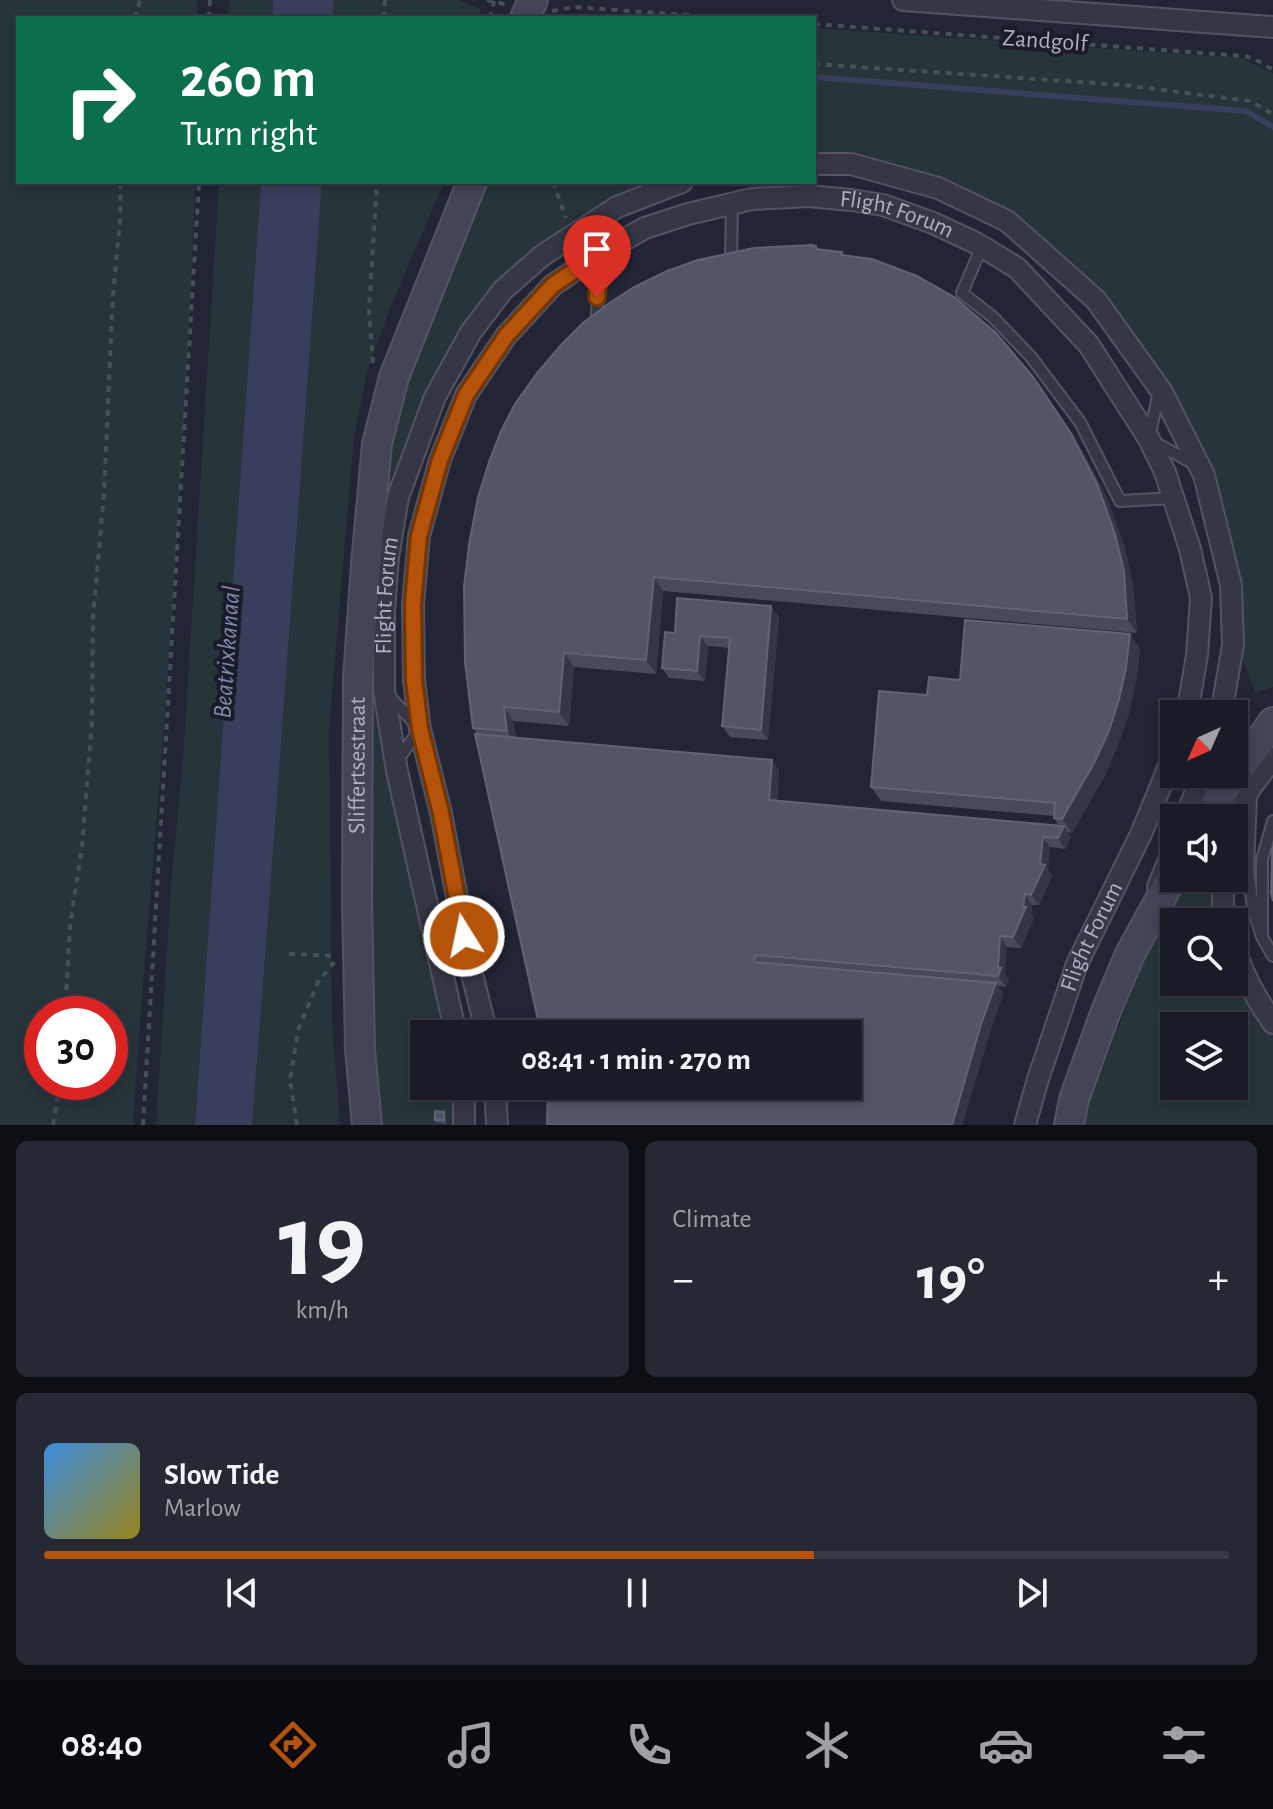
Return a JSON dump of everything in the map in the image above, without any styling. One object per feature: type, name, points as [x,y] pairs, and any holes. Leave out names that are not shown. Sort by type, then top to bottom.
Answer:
[{"type":"street","name":"Zandgolf","points":[[903,0],[1273,27]]},
{"type":"street","name":"Flight Forum","points":[[816,164],[851,164],[938,188],[1007,221],[1096,300],[1159,389],[1204,475],[1231,585],[1233,645],[1223,700]]},
{"type":"street","name":"Sliffertsestraat","points":[[367,1125],[360,1049],[357,902],[358,678],[377,444],[394,377],[471,184]]},
{"type":"street","name":"Flight Forum","points":[[453,1020],[396,763],[384,690],[384,612],[388,557],[398,497],[435,397],[471,332],[503,290],[543,255],[617,207],[677,184]]},
{"type":"street","name":"Flight Forum","points":[[484,1020],[441,813],[420,729],[414,680],[413,604],[419,536],[440,460],[466,395],[506,336],[553,285],[645,228],[752,199],[809,196],[883,205],[933,223],[982,246],[1017,268],[1089,345],[1149,439],[1165,472],[1190,549],[1201,598],[1197,655],[1189,700]]},
{"type":"street","points":[[1216,804],[1273,722]]},
{"type":"street","points":[[1242,804],[1273,758]]},
{"type":"street","name":"Flight Forum","points":[[1025,1125],[1077,964],[1141,834],[1160,788]]},
{"type":"street","name":"Flight Forum","points":[[1069,1125],[1074,1099],[1106,1011],[1160,882]]},
{"type":"street","name":"Flight Forum","points":[[1135,944],[1164,892]]},
{"type":"street","points":[[1248,981],[1273,1023]]},
{"type":"street","points":[[464,1100],[464,1125]]},
{"type":"street","points":[[496,1100],[497,1125]]},
{"type":"lane","points":[[731,260],[732,204]]},
{"type":"lane","points":[[982,246],[962,293],[993,317],[1031,357],[1080,422],[1120,501],[1173,498]]},
{"type":"lane","points":[[597,316],[599,254]]},
{"type":"lane","points":[[1159,389],[1149,439],[1201,468]]},
{"type":"lane","points":[[384,690],[420,729],[396,763]]},
{"type":"lane","points":[[1251,787],[1248,869],[1253,908],[1262,937],[1273,956]]},
{"type":"lane","points":[[1262,937],[1262,860],[1273,821]]},
{"type":"path","points":[[508,7],[548,12],[574,7],[700,16]]},
{"type":"path","name":"Zandgolf","points":[[816,24],[1243,56],[1253,58],[1273,70]]},
{"type":"path","points":[[816,64],[1124,85],[1250,101],[1273,114]]},
{"type":"path","points":[[66,996],[70,926],[82,846],[92,722],[93,617],[104,493],[121,184]]},
{"type":"path","points":[[143,1125],[199,184]]},
{"type":"path","points":[[374,376],[369,310],[377,184]]},
{"type":"path","points":[[554,184],[572,235]]},
{"type":"path","points":[[289,954],[340,956],[318,982],[298,1030],[290,1080],[297,1125]]},
{"type":"path","points":[[53,1125],[57,1100]]},
{"type":"shaded area","points":[[0,0],[197,0],[197,16],[16,16],[16,184],[195,184],[174,587],[133,1125],[0,1125]]},
{"type":"shaded area","points":[[229,0],[273,0],[272,16],[228,16]]},
{"type":"shaded area","points":[[334,0],[459,0],[481,9],[479,16],[333,16]]},
{"type":"shaded area","points":[[816,28],[1242,58],[1273,74],[1273,687],[1255,693],[1238,645],[1239,585],[1213,469],[1171,389],[1011,214],[816,159]]},
{"type":"shaded area","points":[[219,184],[261,184],[195,1125],[156,1125],[171,884],[183,759]]},
{"type":"shaded area","points":[[322,184],[443,184],[390,308],[367,373],[354,437],[329,731],[332,1021],[340,1125],[252,1125]]},
{"type":"shaded area","points":[[481,184],[661,184],[539,250],[421,404],[377,645],[448,1020],[410,1020],[410,1100],[457,1100],[457,1125],[376,1125],[369,1061],[372,594],[395,408]]},
{"type":"shaded area","points":[[1181,892],[1217,892],[1219,908],[1172,908]]},
{"type":"shaded area","points":[[1160,931],[1160,996],[1248,996],[1248,991],[1273,1029],[1273,1125],[1081,1125],[1144,961]]},
{"type":"water","points":[[273,0],[334,0],[333,16],[272,16]]},
{"type":"water","points":[[261,184],[322,184],[252,1125],[195,1125]]},
{"type":"building","points":[[812,245],[816,249],[842,252],[841,255],[872,259],[917,276],[954,297],[996,333],[1034,378],[1072,435],[1097,484],[1124,571],[1127,619],[654,577],[646,660],[564,653],[559,712],[504,707],[507,731],[473,728],[465,663],[464,586],[469,545],[478,497],[490,459],[515,404],[537,373],[583,323],[634,287],[698,260],[754,248]]},
{"type":"building","points":[[677,598],[771,606],[761,730],[722,726],[730,638],[700,636],[697,671],[662,668],[665,632],[675,633]]},
{"type":"building","points":[[965,620],[1130,634],[1126,668],[1109,731],[1062,819],[1054,818],[1055,803],[871,787],[879,691],[927,695],[929,677],[960,680]]},
{"type":"building","points":[[475,734],[772,760],[769,800],[1064,826],[1058,838],[1043,837],[1040,864],[1045,865],[1031,895],[1025,894],[1023,907],[1026,907],[1013,937],[1000,936],[998,967],[1001,968],[998,976],[755,955],[754,962],[996,983],[952,1125],[547,1125],[548,1100],[862,1100],[862,1020],[538,1020]]},
{"type":"building","points":[[1273,846],[1273,901],[1271,893]]},
{"type":"building","points":[[435,1111],[444,1112],[444,1120],[435,1120]]},
{"type":"waterway","points":[[816,77],[1246,111],[1273,127]]},
{"type":"route","points":[[464,936],[441,813],[420,729],[414,680],[413,604],[419,536],[440,460],[466,395],[506,336],[553,285],[599,254],[597,297]]},
{"type":"water label","name":"Beatrixkanaal","points":[[227,652]]}]
